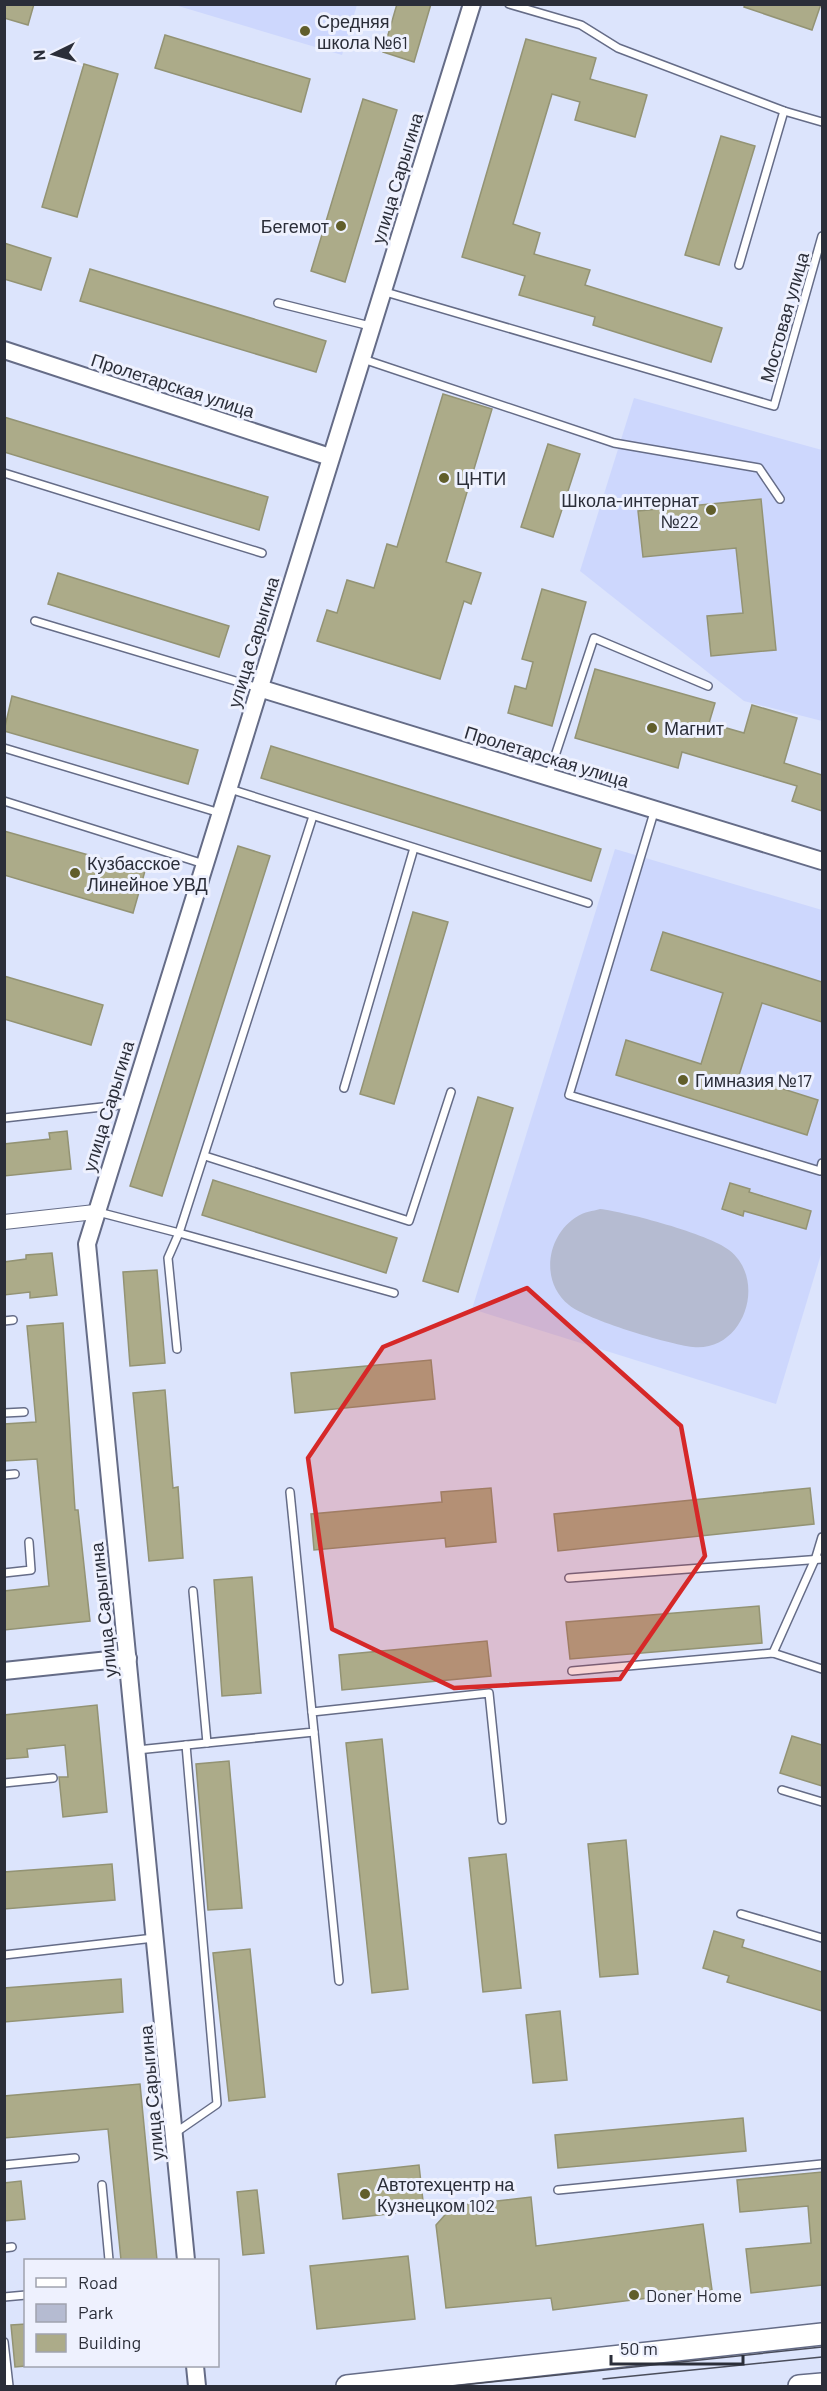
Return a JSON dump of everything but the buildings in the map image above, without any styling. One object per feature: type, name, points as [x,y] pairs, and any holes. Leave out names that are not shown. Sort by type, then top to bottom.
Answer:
[{"type":"main road","points":[[347,2386],[822,2334]]},
{"type":"main road","points":[[800,2386],[822,2384]]},
{"type":"street","name":"улица Сарыгина","points":[[186,2259],[156,1938],[88,1274],[87,1244],[360,358],[472,4]]},
{"type":"street","name":"Пролетарская улица","points":[[4,350],[330,457]]},
{"type":"street","name":"Пролетарская улица","points":[[259,688],[822,861]]},
{"type":"street","points":[[4,1222],[95,1212]]},
{"type":"street","points":[[4,1671],[128,1658]]},
{"type":"street","points":[[195,2367],[197,2386]]},
{"type":"lane","points":[[509,4],[581,25],[618,48],[784,111],[822,122]]},
{"type":"lane","points":[[740,265],[784,111]]},
{"type":"lane","name":"Мостовая улица","points":[[382,291],[774,406],[822,236]]},
{"type":"lane","points":[[278,303],[370,326]]},
{"type":"lane","points":[[360,358],[614,442],[759,468],[780,498]]},
{"type":"lane","points":[[4,473],[262,554]]},
{"type":"lane","points":[[35,621],[259,688]]},
{"type":"lane","points":[[548,777],[594,638],[708,686]]},
{"type":"lane","points":[[4,748],[220,813]]},
{"type":"lane","points":[[228,789],[588,903]]},
{"type":"lane","points":[[4,801],[204,864]]},
{"type":"lane","points":[[655,809],[569,1095],[820,1171],[822,1163]]},
{"type":"lane","points":[[177,1349],[168,1257],[179,1233],[205,1156],[313,816]]},
{"type":"lane","points":[[345,1088],[414,848]]},
{"type":"lane","points":[[205,1156],[409,1221],[451,1092]]},
{"type":"lane","points":[[4,1118],[129,1104]]},
{"type":"lane","points":[[95,1212],[394,1293]]},
{"type":"lane","points":[[4,1321],[13,1320]]},
{"type":"lane","points":[[4,1413],[24,1412]]},
{"type":"lane","points":[[4,1475],[15,1474]]},
{"type":"lane","points":[[290,1492],[339,1982]]},
{"type":"lane","points":[[773,1653],[819,1558],[822,1537]]},
{"type":"lane","points":[[4,1573],[32,1570],[29,1542]]},
{"type":"lane","points":[[569,1578],[819,1558]]},
{"type":"lane","points":[[193,1591],[207,1743]]},
{"type":"lane","points":[[572,1671],[773,1653],[822,1669]]},
{"type":"lane","points":[[312,1712],[489,1693],[502,1820]]},
{"type":"lane","points":[[137,1750],[314,1732]]},
{"type":"lane","points":[[174,2133],[217,2104],[186,1745]]},
{"type":"lane","points":[[4,1783],[53,1778]]},
{"type":"lane","points":[[782,1790],[822,1802]]},
{"type":"lane","points":[[741,1914],[822,1938]]},
{"type":"lane","points":[[4,1955],[156,1938]]},
{"type":"lane","points":[[4,2165],[75,2158]]},
{"type":"lane","points":[[558,2190],[822,2164]]},
{"type":"lane","points":[[102,2185],[109,2259]]},
{"type":"lane","points":[[4,2297],[24,2295]]},
{"type":"lane","points":[[4,2342],[9,2386]]},
{"type":"highlighted area","points":[[527,1288],[681,1426],[705,1556],[620,1679],[454,1688],[332,1629],[308,1458],[383,1347]]},
{"type":"shaded area","name":"Средняя школа №61","points":[[175,5],[357,5],[342,55]]},
{"type":"shaded area","name":"Школа-интернат №22","points":[[634,398],[822,450],[822,721],[744,701],[580,571]]},
{"type":"shaded area","name":"Гимназия №17","points":[[615,849],[822,910],[822,1251],[776,1404],[472,1309]]},
{"type":"green space","points":[[600,1209],[628,1214],[686,1231],[729,1250],[741,1263],[747,1279],[748,1295],[745,1312],[737,1326],[726,1338],[711,1345],[693,1347],[628,1330],[592,1317],[569,1305],[553,1284],[550,1271],[554,1246],[559,1234],[567,1224],[580,1215]]},
{"type":"tram line","points":[[453,2386],[822,2347]]},
{"type":"tram line","points":[[603,2379],[822,2357]]},
{"type":"place","name":"Средняя школа №61","points":[[305,31]]},
{"type":"place","name":"Бегемот","points":[[341,226]]},
{"type":"place","name":"ЦНТИ","points":[[444,478]]},
{"type":"place","name":"Школа-интернат №22","points":[[711,510]]},
{"type":"place","name":"Магнит","points":[[652,728]]},
{"type":"place","name":"Кузбасское Линейное УВД","points":[[75,873]]},
{"type":"place","name":"Гимназия №17","points":[[683,1080]]},
{"type":"place","name":"Автотехцентр на Кузнецком 102","points":[[365,2194]]},
{"type":"place","name":"Doner Home","points":[[634,2295]]}]
